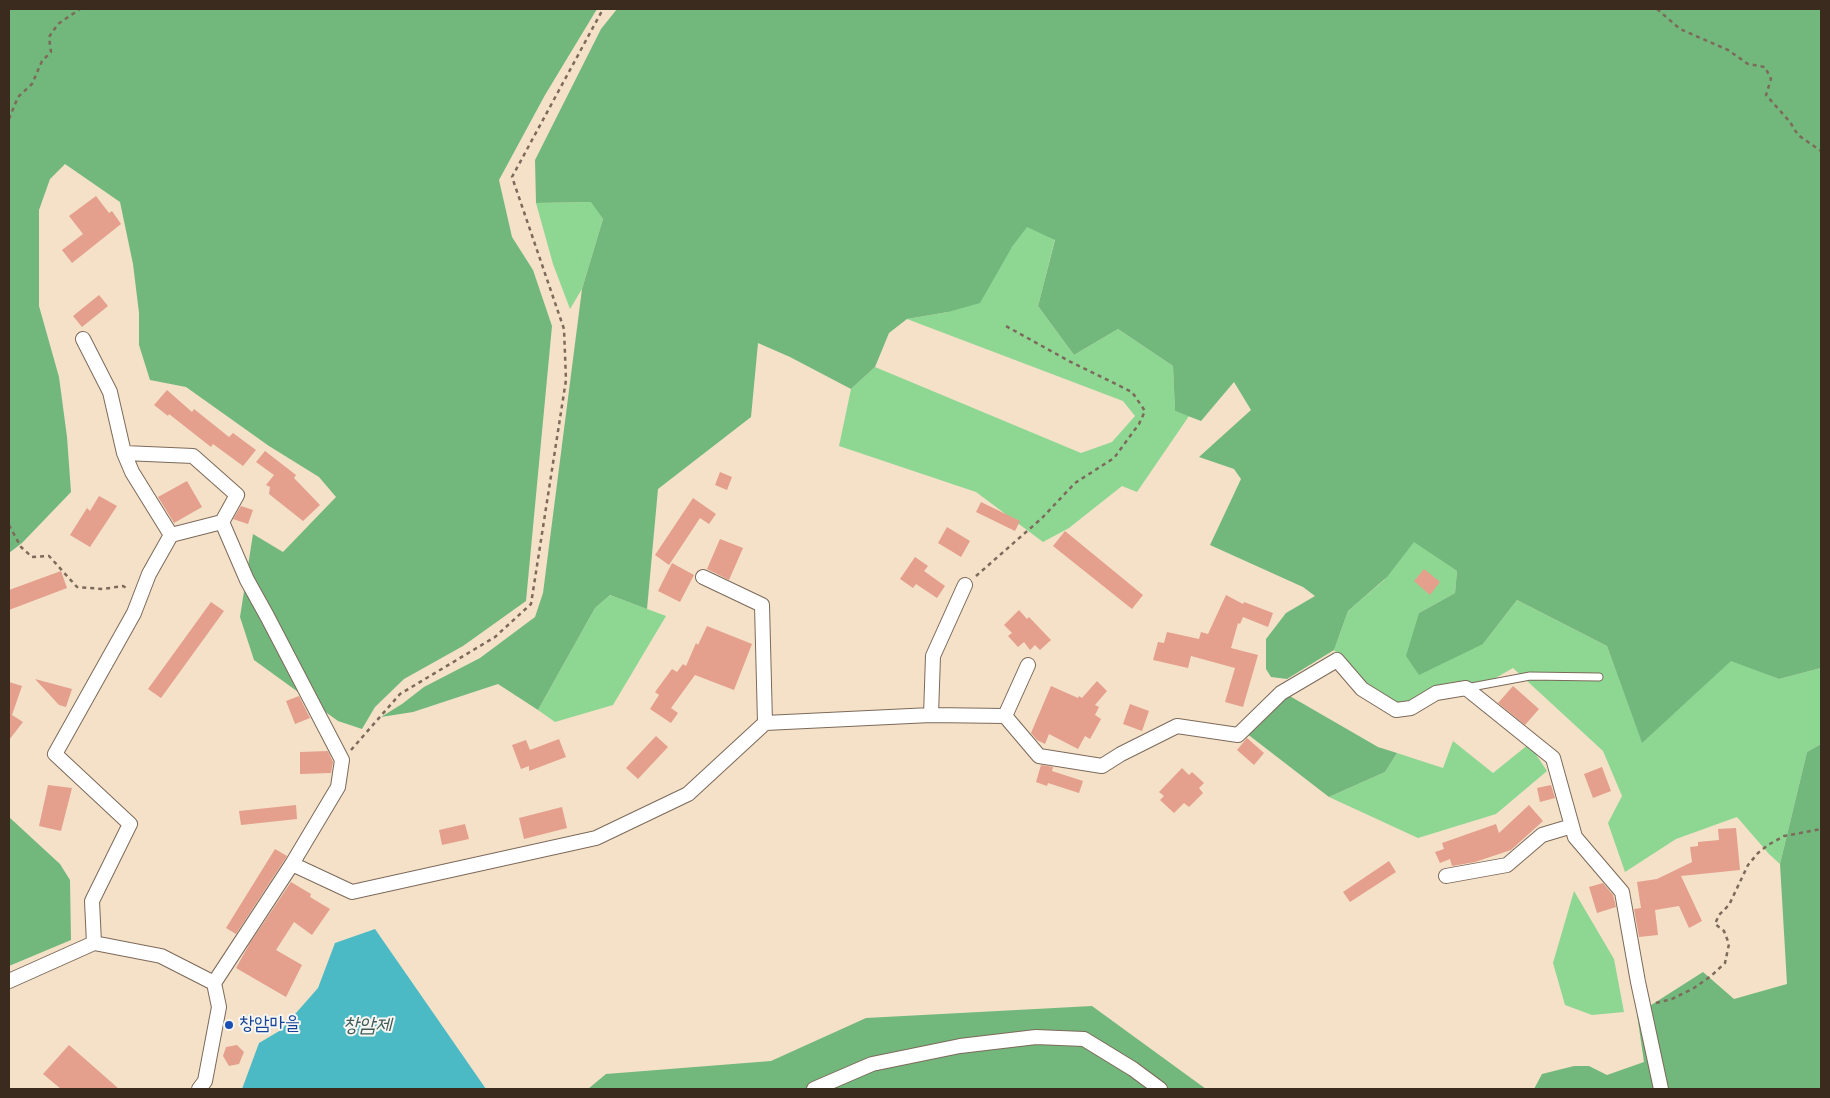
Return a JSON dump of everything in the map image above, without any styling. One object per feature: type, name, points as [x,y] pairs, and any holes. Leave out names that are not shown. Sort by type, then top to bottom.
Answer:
[{"type":"street","points":[[83,339],[110,392],[124,453],[132,472],[171,534]]},
{"type":"street","points":[[94,944],[92,901],[130,824],[55,754],[134,613],[149,574],[171,534],[222,522],[236,495],[193,456],[124,453]]},
{"type":"street","points":[[199,1089],[205,1081],[219,1007],[214,983],[292,864],[338,787],[342,760],[268,616],[246,580],[222,522]]},
{"type":"street","points":[[703,577],[762,605],[765,723]]},
{"type":"street","points":[[931,715],[933,656],[965,585]]},
{"type":"street","points":[[292,864],[352,892],[596,838],[688,794],[765,723],[876,716],[1004,716],[1040,756],[1102,766],[1120,754],[1177,726],[1238,735],[1281,693],[1336,660],[1362,689],[1396,710],[1411,708],[1436,693],[1466,688],[1553,758],[1575,837],[1622,892],[1661,1089]]},
{"type":"street","points":[[1004,716],[1028,664]]},
{"type":"street","points":[[1446,876],[1507,864],[1542,835],[1572,826]]},
{"type":"street","points":[[9,981],[94,944],[161,956],[214,983]]},
{"type":"street","points":[[814,1089],[872,1064],[960,1046],[1036,1036],[1084,1039],[1133,1069],[1160,1089]]},
{"type":"lane","points":[[1466,688],[1530,676],[1599,677]]},
{"type":"path","points":[[9,119],[18,97],[32,84],[42,61],[52,52],[49,37],[58,24],[80,9]]},
{"type":"path","points":[[342,760],[400,694],[495,637],[531,604],[566,380],[564,329],[512,177],[603,9]]},
{"type":"path","points":[[1657,9],[1680,29],[1728,50],[1748,64],[1765,66],[1771,79],[1766,96],[1790,122],[1798,135],[1821,151]]},
{"type":"path","points":[[965,585],[1042,518],[1075,484],[1114,458],[1139,424],[1145,411],[1132,392],[1069,361],[1004,325]]},
{"type":"path","points":[[9,525],[21,547],[32,557],[48,556],[77,586],[103,590],[123,586],[140,598]]},
{"type":"path","points":[[1642,1000],[1652,1004],[1672,999],[1694,988],[1725,963],[1729,944],[1724,931],[1715,924],[1719,915],[1729,905],[1748,865],[1768,844],[1784,836],[1821,829]]},
{"type":"green space","points":[[9,9],[597,9],[545,95],[499,180],[512,237],[533,270],[552,326],[526,601],[463,646],[404,679],[375,707],[362,729],[338,721],[254,660],[240,617],[253,534],[283,552],[336,497],[319,477],[269,446],[186,387],[150,380],[139,345],[139,313],[133,264],[120,202],[65,164],[50,179],[39,210],[39,306],[59,377],[67,437],[71,492],[22,543],[9,553]]},
{"type":"green space","points":[[617,9],[1821,9],[1821,668],[1779,679],[1731,661],[1642,743],[1607,646],[1517,600],[1483,644],[1419,675],[1406,656],[1419,613],[1455,593],[1457,571],[1414,542],[1387,577],[1348,611],[1334,650],[1287,679],[1271,677],[1266,669],[1266,639],[1286,613],[1315,596],[1303,587],[1210,545],[1241,479],[1234,469],[1199,457],[1251,410],[1234,382],[1201,421],[1175,411],[1173,366],[1118,329],[1074,355],[1038,306],[1055,240],[1027,227],[1012,247],[980,303],[948,312],[907,319],[889,333],[875,367],[851,389],[790,357],[758,343],[751,417],[658,489],[647,609],[610,595],[595,608],[538,710],[498,684],[413,712],[381,717],[424,687],[480,658],[535,617],[543,593],[582,289],[603,219],[591,202],[536,203],[535,160],[601,29]]},
{"type":"green space","points":[[592,202],[603,219],[582,289],[570,309],[553,264],[536,203]]},
{"type":"green space","points":[[1026,226],[1055,239],[1038,306],[1074,355],[1118,329],[1173,366],[1175,411],[1189,416],[1137,492],[1122,486],[1069,528],[1043,542],[976,492],[839,446],[851,389],[875,367],[1081,453],[1112,442],[1135,416],[1123,401],[907,319],[948,312],[1012,247]]},
{"type":"green space","points":[[1414,541],[1457,571],[1455,593],[1419,613],[1483,644],[1517,600],[1607,646],[1642,742],[1731,660],[1779,679],[1821,668],[1821,744],[1807,752],[1780,864],[1737,817],[1676,839],[1625,872],[1608,823],[1622,796],[1603,751],[1513,668],[1492,680],[1409,701],[1391,703],[1356,674],[1334,650],[1348,611],[1384,580]]},
{"type":"green space","points":[[610,595],[666,616],[613,705],[555,722],[538,710],[595,608]]},
{"type":"green space","points":[[1288,695],[1378,747],[1397,753],[1385,772],[1329,797],[1246,733]]},
{"type":"green space","points":[[1453,741],[1493,773],[1529,744],[1547,771],[1496,814],[1418,838],[1329,797],[1385,772],[1397,753],[1443,768]]},
{"type":"green space","points":[[1821,744],[1821,1089],[1534,1089],[1542,1074],[1574,1066],[1589,1066],[1607,1075],[1644,1062],[1637,1014],[1703,972],[1734,999],[1787,984],[1780,864],[1807,752]]},
{"type":"green space","points":[[9,817],[60,864],[70,880],[71,940],[9,966]]},
{"type":"green space","points":[[1574,891],[1614,959],[1624,1012],[1592,1015],[1565,1005],[1553,963]]},
{"type":"green space","points":[[1092,1006],[1206,1089],[588,1089],[606,1074],[771,1061],[866,1018]]},
{"type":"water","name":"창암제","points":[[375,929],[486,1089],[242,1089],[259,1043],[281,1030],[318,988],[335,943]]},
{"type":"building","points":[[96,196],[109,213],[112,211],[121,224],[72,263],[62,250],[83,234],[69,216]]},
{"type":"building","points":[[99,295],[108,306],[82,327],[73,316]]},
{"type":"building","points":[[167,390],[192,412],[194,409],[229,437],[233,433],[256,450],[243,466],[213,444],[211,447],[169,414],[168,416],[154,405]]},
{"type":"building","points":[[265,451],[296,475],[294,478],[320,505],[303,521],[269,494],[270,487],[266,485],[274,475],[256,462]]},
{"type":"building","points":[[720,472],[732,477],[727,490],[715,485]]},
{"type":"building","points":[[187,481],[202,507],[174,523],[158,497]]},
{"type":"building","points":[[99,496],[117,506],[90,547],[70,535],[87,508],[90,511]]},
{"type":"building","points":[[693,498],[716,514],[709,524],[700,518],[669,565],[655,555]]},
{"type":"building","points":[[981,502],[1020,521],[1015,531],[976,512]]},
{"type":"building","points":[[241,506],[253,510],[248,524],[233,519]]},
{"type":"building","points":[[947,527],[970,541],[961,557],[938,543]]},
{"type":"building","points":[[1065,531],[1143,595],[1132,609],[1053,546]]},
{"type":"building","points":[[720,539],[743,548],[729,580],[707,569]]},
{"type":"building","points":[[915,557],[928,566],[924,571],[945,586],[937,598],[916,584],[913,588],[900,579]]},
{"type":"building","points":[[672,563],[694,575],[680,602],[658,591]]},
{"type":"building","points":[[1424,569],[1440,582],[1430,595],[1414,581]]},
{"type":"building","points":[[61,571],[67,588],[9,610],[9,590]]},
{"type":"building","points":[[1226,595],[1243,604],[1244,602],[1273,613],[1268,627],[1243,617],[1240,624],[1238,623],[1231,648],[1258,655],[1243,707],[1225,702],[1235,668],[1191,656],[1188,668],[1153,660],[1158,642],[1164,643],[1167,632],[1199,639],[1201,632],[1208,634]]},
{"type":"building","points":[[211,602],[224,611],[161,698],[148,689]]},
{"type":"building","points":[[1019,610],[1027,619],[1029,617],[1051,640],[1040,650],[1035,645],[1030,650],[1024,642],[1018,647],[1008,636],[1012,633],[1004,625]]},
{"type":"building","points":[[707,626],[752,644],[734,690],[695,675],[671,708],[678,713],[671,723],[650,709],[659,695],[655,692],[672,669],[677,672],[683,664],[686,666],[696,643],[698,645]]},
{"type":"building","points":[[35,679],[72,689],[66,707],[59,705]]},
{"type":"building","points":[[1097,681],[1107,691],[1095,705],[1099,707],[1095,715],[1101,719],[1090,739],[1085,736],[1078,749],[1049,734],[1045,744],[1037,740],[1031,733],[1051,686],[1082,698]]},
{"type":"building","points":[[9,682],[22,686],[12,715],[23,722],[9,740]]},
{"type":"building","points":[[1513,686],[1539,709],[1525,725],[1498,703]]},
{"type":"building","points":[[299,696],[310,718],[295,724],[286,701]]},
{"type":"building","points":[[1130,704],[1149,711],[1142,731],[1123,724]]},
{"type":"building","points":[[656,736],[668,747],[638,779],[626,768]]},
{"type":"building","points":[[1247,738],[1264,753],[1254,765],[1237,750]]},
{"type":"building","points":[[559,739],[566,757],[529,771],[529,766],[521,769],[512,745],[526,740],[530,750]]},
{"type":"building","points":[[328,751],[333,762],[331,773],[300,774],[300,752]]},
{"type":"building","points":[[1041,765],[1053,767],[1052,771],[1083,781],[1079,793],[1048,783],[1047,786],[1036,782]]},
{"type":"building","points":[[1602,767],[1611,791],[1593,798],[1584,774]]},
{"type":"building","points":[[1182,768],[1189,775],[1192,772],[1204,783],[1199,788],[1203,793],[1189,807],[1184,803],[1174,813],[1160,800],[1164,796],[1159,792]]},
{"type":"building","points":[[48,785],[72,788],[61,831],[39,826]]},
{"type":"building","points":[[1551,785],[1555,798],[1540,802],[1537,788]]},
{"type":"building","points":[[296,805],[297,819],[241,825],[239,811]]},
{"type":"building","points":[[1529,805],[1543,821],[1511,850],[1475,862],[1452,866],[1450,859],[1440,863],[1435,852],[1444,849],[1442,843],[1496,824],[1499,833]]},
{"type":"building","points":[[562,807],[567,828],[524,839],[519,818]]},
{"type":"building","points":[[465,824],[469,839],[442,845],[439,830]]},
{"type":"building","points":[[1736,828],[1740,870],[1681,876],[1702,921],[1689,928],[1679,906],[1655,910],[1658,935],[1639,937],[1634,909],[1641,908],[1637,882],[1657,879],[1692,862],[1690,847],[1698,846],[1698,842],[1719,840],[1718,829]]},
{"type":"building","points":[[275,849],[287,856],[236,934],[226,928]]},
{"type":"building","points":[[1389,861],[1396,872],[1350,902],[1343,892]]},
{"type":"building","points":[[291,882],[311,894],[310,897],[330,909],[312,935],[294,922],[276,950],[302,965],[286,997],[236,968],[250,943]]},
{"type":"building","points":[[1603,883],[1613,895],[1616,907],[1597,913],[1589,887]]},
{"type":"building","points":[[69,1045],[119,1089],[61,1089],[43,1074]]},
{"type":"building","points":[[237,1045],[244,1052],[239,1064],[229,1066],[223,1056],[226,1047]]},
{"type":"place","name":"창암마을","points":[[229,1025]]}]
